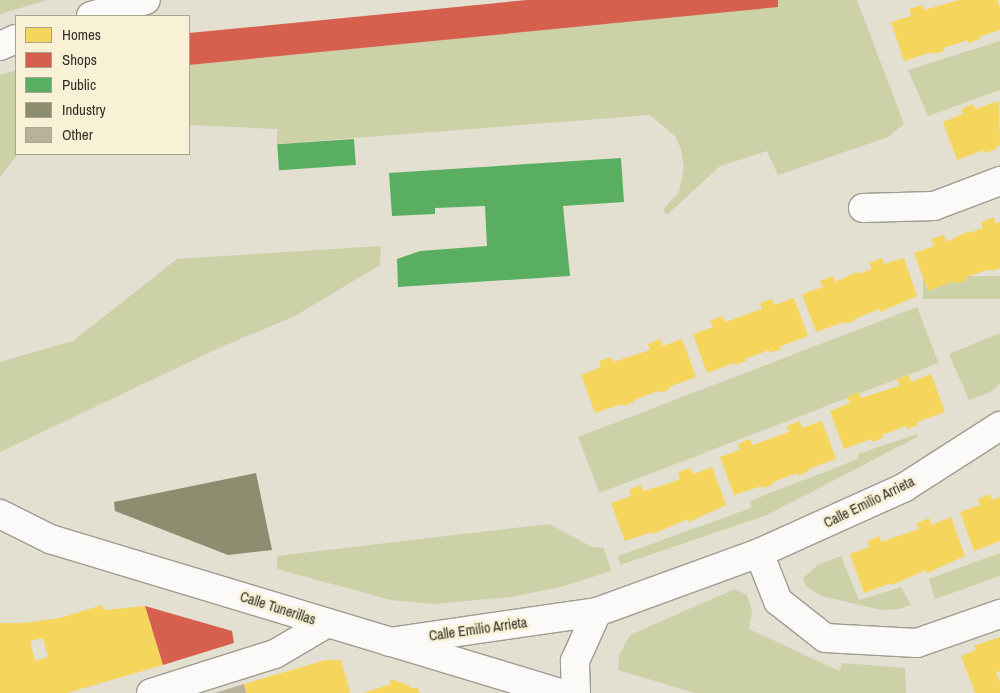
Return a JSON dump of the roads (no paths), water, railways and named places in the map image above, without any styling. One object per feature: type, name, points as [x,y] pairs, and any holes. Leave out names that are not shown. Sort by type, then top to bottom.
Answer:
[{"type":"street","points":[[94,15],[146,0]]},
{"type":"street","points":[[0,46],[15,39]]},
{"type":"street","points":[[863,208],[934,206],[1000,181]]},
{"type":"street","name":"Calle Emilio Arrieta","points":[[389,642],[597,612],[759,553],[904,487],[1000,426]]},
{"type":"street","name":"Calle Tunerillas","points":[[0,514],[50,538],[207,584],[326,624],[560,693]]},
{"type":"street","points":[[759,553],[778,601],[825,638],[917,643],[1000,614]]},
{"type":"street","points":[[576,693],[575,661],[597,612]]},
{"type":"street","points":[[151,693],[275,654],[326,624]]}]
